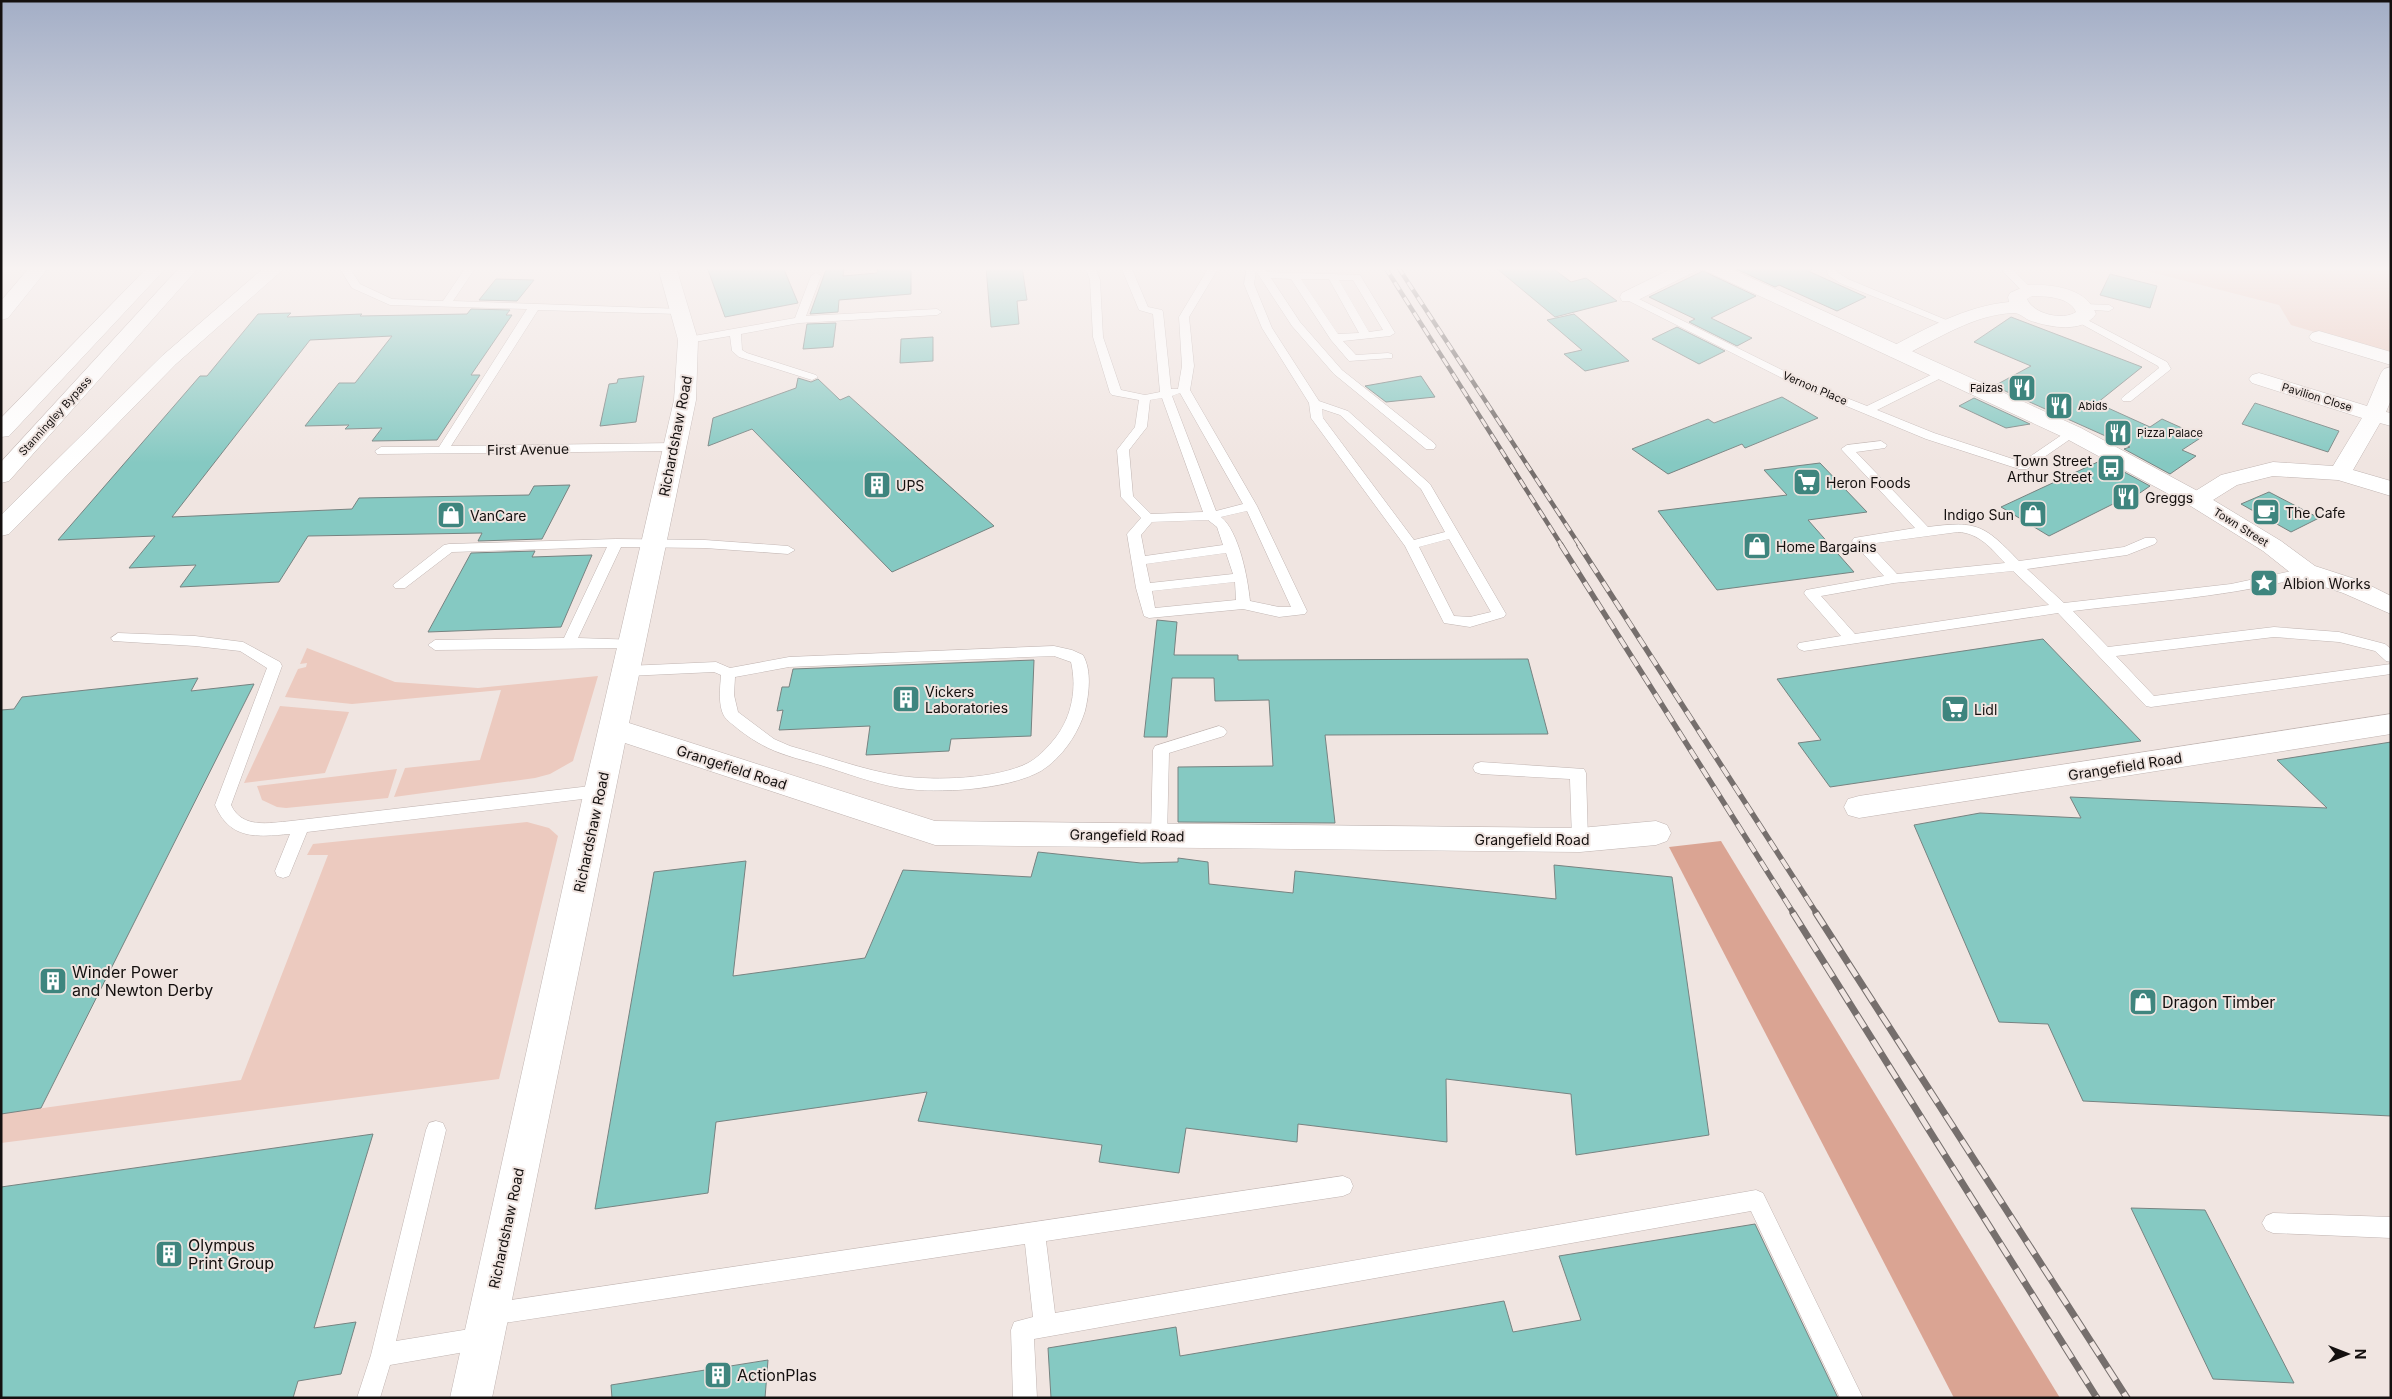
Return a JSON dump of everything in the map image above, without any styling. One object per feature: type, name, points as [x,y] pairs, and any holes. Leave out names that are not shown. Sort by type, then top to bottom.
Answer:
[{"type":"main road","name":"Stanningley Bypass","points":[[1,431],[95,332]]},
{"type":"main road","name":"Stanningley Bypass","points":[[1,476],[131,332]]},
{"type":"main road","points":[[1,529],[127,400],[197,332]]},
{"type":"main road","name":"Richardshaw Road","points":[[471,1398],[484,1327],[685,400],[688,368],[688,340],[686,332]]},
{"type":"main road","name":"Town Street","points":[[1853,332],[2074,433],[2197,500],[2272,546],[2306,572],[2352,587],[2391,606]]},
{"type":"main road","points":[[1896,352],[1935,332]]},
{"type":"main road","points":[[2319,337],[2391,359]]},
{"type":"main road","points":[[2340,473],[2382,417],[2391,373]]},
{"type":"main road","name":"Pavilion Close","points":[[2260,379],[2382,417]]},
{"type":"main road","points":[[2197,500],[2229,480],[2273,469],[2340,473],[2391,489]]},
{"type":"main road","name":"Grangefield Road","points":[[1859,806],[2391,724]]},
{"type":"main road","name":"Grangefield Road","points":[[614,729],[935,833],[1580,840],[1656,833]]},
{"type":"lane","points":[[443,450],[518,332]]},
{"type":"lane","points":[[688,340],[728,332]]},
{"type":"lane","points":[[735,332],[737,350],[743,355],[812,377]]},
{"type":"lane","points":[[1098,332],[1116,393],[1145,398],[1184,390]]},
{"type":"lane","points":[[1170,332],[1166,394],[1211,516],[1223,525],[1241,577],[1243,604]]},
{"type":"lane","points":[[1148,518],[1134,534],[1149,613],[1243,604],[1279,612],[1300,611],[1251,506],[1184,390],[1188,366],[1177,332]]},
{"type":"lane","points":[[1270,332],[1315,403],[1317,418],[1411,545],[1449,620],[1470,622],[1499,614],[1426,487],[1344,413],[1315,403]]},
{"type":"lane","points":[[1303,332],[1338,372],[1430,446]]},
{"type":"lane","points":[[1331,332],[1353,359],[1388,356]]},
{"type":"lane","points":[[1335,338],[1390,332]]},
{"type":"lane","name":"Vernon Place","points":[[1699,332],[1802,384],[1930,436],[2023,466],[2074,433]]},
{"type":"lane","points":[[2113,332],[2163,364],[2165,369],[2127,399]]},
{"type":"lane","points":[[1867,410],[1943,373]]},
{"type":"lane","points":[[1145,398],[1141,427],[1123,450],[1127,497],[1148,518],[1211,516],[1251,506]]},
{"type":"lane","points":[[1882,445],[1847,449],[1925,531]]},
{"type":"lane","name":"First Avenue","points":[[381,451],[675,447]]},
{"type":"lane","points":[[1894,579],[1860,541],[1960,526],[1974,528],[1987,536],[2061,608],[2151,702],[2391,669]]},
{"type":"lane","points":[[1411,545],[1453,534]]},
{"type":"lane","points":[[1852,639],[1811,593],[1894,579],[2016,566],[2127,550],[2150,541]]},
{"type":"lane","points":[[570,643],[616,543]]},
{"type":"lane","points":[[400,585],[449,548],[654,543],[788,550]]},
{"type":"lane","points":[[1139,561],[1231,548]]},
{"type":"lane","points":[[1804,646],[2061,608],[2236,587],[2279,580],[2306,572]]},
{"type":"lane","points":[[1143,588],[1241,577]]},
{"type":"lane","points":[[2105,652],[2274,632],[2339,637],[2380,647],[2391,657]]},
{"type":"lane","points":[[118,638],[195,641],[243,647],[275,666],[223,805],[226,816],[237,825],[250,829],[301,826],[599,792]]},
{"type":"lane","points":[[435,645],[570,643],[630,657],[716,667],[728,673],[790,662],[1054,651],[1078,659],[1082,674],[1081,701],[1075,720],[1064,739],[1032,768],[1006,776],[939,782],[910,782],[884,778],[775,746],[731,715],[727,695],[728,673]]},
{"type":"lane","points":[[1158,836],[1161,750],[1219,732]]},
{"type":"lane","points":[[1481,768],[1578,773],[1580,840]]},
{"type":"lane","points":[[283,871],[301,826]]},
{"type":"lane","points":[[368,1398],[382,1356],[436,1130]]},
{"type":"lane","points":[[382,1356],[484,1327],[1034,1232],[1343,1186]]},
{"type":"lane","points":[[1025,1398],[1022,1330],[1756,1200],[1852,1398]]},
{"type":"lane","points":[[2273,1223],[2391,1228]]},
{"type":"lane","points":[[1034,1232],[1045,1326]]},
{"type":"shaded area","points":[[2315,332],[2391,332],[2391,355]]},
{"type":"shaded area","points":[[307,648],[395,682],[478,688],[598,676],[573,761],[550,774],[535,778],[394,797],[405,768],[480,760],[501,690],[352,704],[285,697],[298,669],[306,667],[307,663],[300,664]]},
{"type":"shaded area","points":[[280,706],[349,712],[325,773],[244,783]]},
{"type":"shaded area","points":[[397,769],[388,798],[286,808],[277,807],[262,800],[257,786]]},
{"type":"shaded area","points":[[527,822],[549,828],[558,836],[499,1079],[1,1143],[1,1114],[241,1080],[328,855],[307,855],[313,844]]},
{"type":"shaded area","points":[[1721,841],[2060,1398],[1954,1398],[1669,847]]},
{"type":"building","points":[[243,332],[500,332],[471,375],[480,375],[437,440],[372,441],[382,428],[345,429],[349,425],[305,426],[339,383],[355,383],[392,336],[310,340],[172,517],[352,509],[359,498],[529,495],[534,486],[570,485],[542,539],[478,541],[482,533],[308,536],[279,582],[180,587],[196,565],[129,568],[155,536],[58,540],[200,376],[207,376]]},
{"type":"building","points":[[806,332],[835,332],[833,347],[803,349]]},
{"type":"building","points":[[1561,332],[1595,332],[1629,361],[1585,371],[1564,354],[1582,350]]},
{"type":"building","points":[[1666,332],[1688,332],[1725,351],[1699,364],[1652,339]]},
{"type":"building","points":[[1710,332],[1740,332],[1752,338],[1737,346]]},
{"type":"building","points":[[1988,332],[2051,332],[2142,367],[2097,403],[2150,427],[2162,419],[2202,437],[2182,450],[2196,456],[2170,474],[2124,449],[2130,447],[1994,386],[2031,366],[1974,342]]},
{"type":"building","points":[[933,337],[933,361],[900,363],[901,339]]},
{"type":"building","points":[[644,376],[636,422],[600,426],[609,384],[617,383],[618,379]]},
{"type":"building","points":[[1421,376],[1435,397],[1386,402],[1365,386]]},
{"type":"building","name":"UPS","points":[[798,378],[811,382],[818,379],[840,400],[849,396],[994,526],[892,572],[752,429],[708,446],[713,418],[796,388]]},
{"type":"building","points":[[1782,397],[1818,418],[1745,448],[1742,444],[1668,474],[1632,449],[1708,419],[1714,423]]},
{"type":"building","points":[[1974,398],[2030,424],[2006,428],[1959,406]]},
{"type":"building","points":[[2255,403],[2339,431],[2328,452],[2242,424]]},
{"type":"building","points":[[2102,460],[2150,486],[2121,506],[2115,503],[2049,536],[2001,507]]},
{"type":"building","name":"Home Bargains","points":[[1820,463],[1867,512],[1808,520],[1854,572],[1717,590],[1658,511],[1787,495],[1764,470]]},
{"type":"building","points":[[2269,492],[2319,518],[2291,532],[2241,504]]},
{"type":"building","points":[[535,551],[532,557],[592,555],[561,627],[428,632],[471,553]]},
{"type":"building","points":[[1157,620],[1177,622],[1174,655],[1238,655],[1238,660],[1528,659],[1548,734],[1325,735],[1335,823],[1178,822],[1178,767],[1273,766],[1269,700],[1215,701],[1214,678],[1172,678],[1167,737],[1144,737]]},
{"type":"building","name":"Lidl","points":[[2043,639],[2141,741],[1830,787],[1798,743],[1821,740],[1777,679]]},
{"type":"building","name":"Vickers Laboratories","points":[[1034,660],[1031,736],[951,739],[949,751],[866,755],[870,726],[779,730],[783,710],[777,711],[782,687],[789,687],[793,669]]},
{"type":"building","name":"Winder Power and Newton Derby","points":[[198,678],[191,691],[254,684],[41,1108],[1,1114],[1,710],[14,709],[22,697]]},
{"type":"building","points":[[2391,742],[2391,1116],[2083,1101],[2048,1024],[1999,1022],[1914,825],[1980,813],[2081,818],[2070,797],[2327,808],[2277,760]]},
{"type":"building","points":[[1038,852],[1141,863],[1178,862],[1178,858],[1208,862],[1209,884],[1293,893],[1295,871],[1556,899],[1554,865],[1672,877],[1709,1135],[1576,1155],[1571,1094],[1446,1079],[1447,1142],[1298,1124],[1297,1142],[1186,1128],[1179,1173],[1099,1162],[1102,1145],[918,1121],[927,1092],[716,1122],[708,1193],[595,1209],[654,872],[746,861],[733,976],[865,958],[903,870],[1031,877]]},
{"type":"building","name":"Olympus Print Group","points":[[373,1134],[314,1328],[356,1322],[341,1374],[298,1381],[293,1398],[1,1398],[1,1187]]},
{"type":"building","points":[[2131,1208],[2205,1210],[2294,1383],[2213,1379]]},
{"type":"building","points":[[1755,1224],[1838,1398],[1051,1398],[1048,1348],[1176,1327],[1180,1356],[1504,1301],[1513,1332],[1581,1320],[1559,1256]]},
{"type":"building","name":"ActionPlas","points":[[768,1360],[765,1398],[612,1398],[611,1385]]},
{"type":"railway","points":[[1426,332],[1562,546]]},
{"type":"railway","points":[[1441,332],[1580,546]]},
{"type":"railway","points":[[1561,545],[1794,914]]},
{"type":"railway","points":[[1579,545],[1817,914]]},
{"type":"railway","points":[[1793,913],[2097,1398]]},
{"type":"railway","points":[[1816,913],[2127,1398]]},
{"type":"place","name":"Faizas","points":[[2022,388]]},
{"type":"place","name":"Abids","points":[[2059,406]]},
{"type":"place","name":"Pizza Palace","points":[[2118,433]]},
{"type":"place","name":"Town Street Arthur Street","points":[[2111,468]]},
{"type":"place","name":"Heron Foods","points":[[1807,482]]},
{"type":"place","name":"UPS","points":[[877,485]]},
{"type":"place","name":"Greggs","points":[[2126,497]]},
{"type":"place","name":"The Cafe","points":[[2266,512]]},
{"type":"place","name":"Indigo Sun","points":[[2033,514]]},
{"type":"place","name":"VanCare","points":[[451,515]]},
{"type":"place","name":"Home Bargains","points":[[1757,546]]},
{"type":"place","name":"Albion Works","points":[[2264,583]]},
{"type":"place","name":"Vickers Laboratories","points":[[906,699]]},
{"type":"place","name":"Lidl","points":[[1955,709]]},
{"type":"place","name":"Winder Power and Newton Derby","points":[[53,981]]},
{"type":"place","name":"Dragon Timber","points":[[2143,1002]]},
{"type":"place","name":"Olympus Print Group","points":[[169,1254]]},
{"type":"place","name":"ActionPlas","points":[[718,1375]]}]
